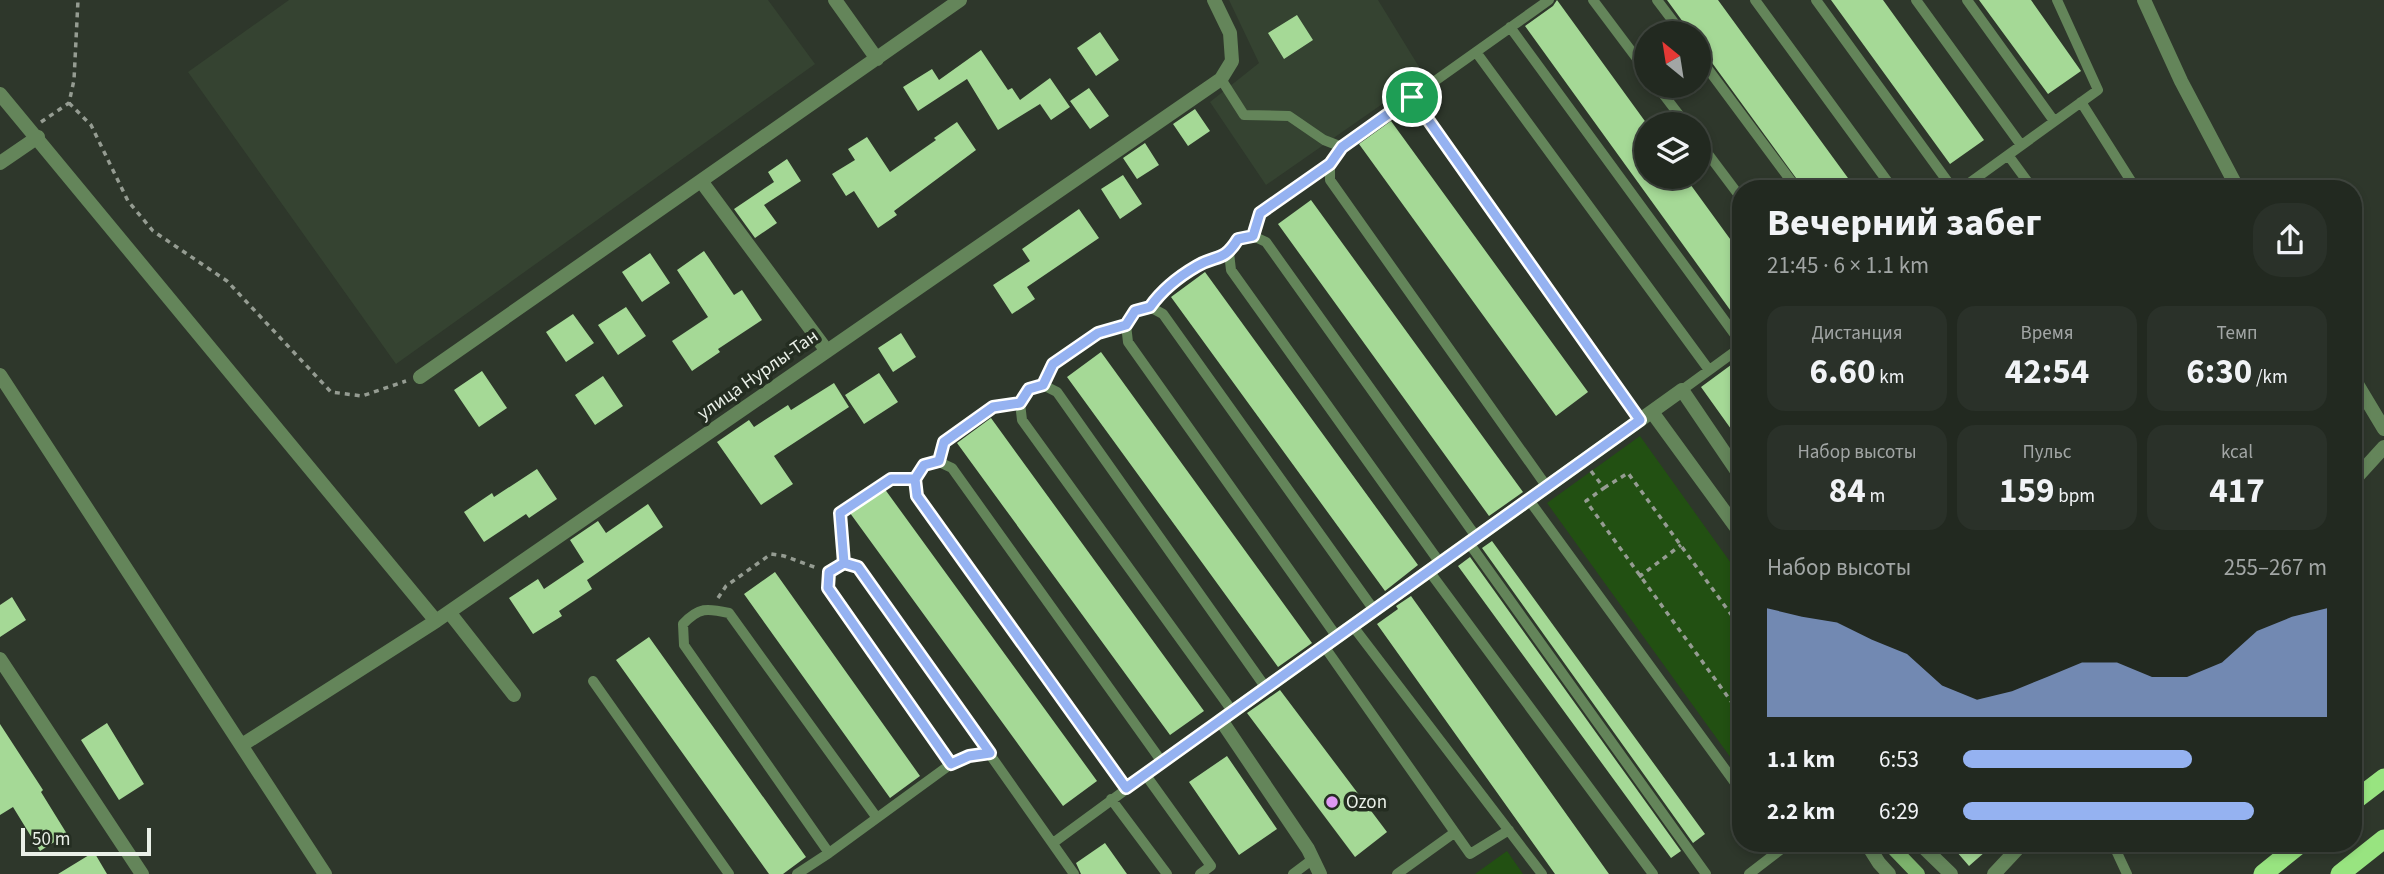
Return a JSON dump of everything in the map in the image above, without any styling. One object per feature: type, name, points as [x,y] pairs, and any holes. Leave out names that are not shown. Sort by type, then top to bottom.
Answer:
[{"type":"highway","points":[[2362,794],[2384,778]]},
{"type":"highway","points":[[2340,874],[2384,839]]},
{"type":"highway","points":[[2263,874],[2290,852]]},
{"type":"main road","points":[[2362,792],[2384,771]]},
{"type":"main road","points":[[1897,852],[1913,869]]},
{"type":"street","points":[[835,0],[877,59]]},
{"type":"street","points":[[420,377],[960,0]]},
{"type":"street","points":[[1214,0],[1230,33],[1232,61],[1221,79]]},
{"type":"street","points":[[2144,0],[2187,93],[2233,180]]},
{"type":"street","name":"улица Нурлы-Тан","points":[[242,745],[436,621],[1221,79]]},
{"type":"street","points":[[0,94],[436,621]]},
{"type":"street","points":[[0,163],[34,133]]},
{"type":"street","points":[[701,181],[827,351]]},
{"type":"street","points":[[0,375],[325,874]]},
{"type":"street","points":[[1320,874],[1308,849],[1227,716],[1682,390],[1732,464]]},
{"type":"street","points":[[2362,392],[2384,429]]},
{"type":"street","points":[[1646,416],[1732,523]]},
{"type":"street","points":[[2362,471],[2384,447]]},
{"type":"street","points":[[449,612],[514,695]]},
{"type":"street","points":[[0,659],[142,874]]},
{"type":"street","points":[[1872,852],[1889,874]]},
{"type":"street","points":[[1928,852],[1951,874]]},
{"type":"street","points":[[1994,874],[2015,852]]},
{"type":"lane","points":[[1547,487],[1330,180],[1330,164],[1342,147],[1549,0]]},
{"type":"lane","points":[[1593,0],[1634,55]]},
{"type":"lane","points":[[1657,0],[1673,21]]},
{"type":"lane","points":[[1755,0],[1886,180]]},
{"type":"lane","points":[[1816,0],[1947,180]]},
{"type":"lane","points":[[1916,0],[2021,145]]},
{"type":"lane","points":[[1966,0],[2054,121]]},
{"type":"lane","points":[[1980,180],[2021,145],[2098,90],[2057,0]]},
{"type":"lane","points":[[1510,27],[1732,333]]},
{"type":"lane","points":[[1476,52],[1709,370]]},
{"type":"lane","points":[[1712,75],[1790,180]]},
{"type":"lane","points":[[1221,79],[1244,115],[1289,116],[1324,140],[1342,147]]},
{"type":"lane","points":[[1412,97],[1646,416]]},
{"type":"lane","points":[[1666,98],[1677,112]]},
{"type":"lane","points":[[2081,102],[2130,180]]},
{"type":"lane","points":[[2008,155],[2026,180]]},
{"type":"lane","points":[[1711,158],[1732,186]]},
{"type":"lane","points":[[1653,874],[1435,567],[1231,271],[1229,253],[1238,239],[1253,236],[1266,243],[1706,874]]},
{"type":"lane","points":[[1337,637],[1128,342],[1126,325],[1135,311],[1150,307],[1163,314],[1374,610]]},
{"type":"lane","points":[[1682,390],[1732,352]]},
{"type":"lane","points":[[1053,842],[1227,716],[1022,420],[1020,403],[1029,389],[1043,385],[1056,392],[1266,688]]},
{"type":"lane","points":[[1126,788],[917,496],[915,479],[924,465],[939,461],[952,468],[1162,762]]},
{"type":"lane","points":[[1529,500],[1732,779]]},
{"type":"lane","points":[[951,764],[828,588],[829,572],[844,563],[858,567],[1074,874]]},
{"type":"lane","points":[[829,853],[684,645],[683,624],[695,612],[711,609],[729,613],[877,818]]},
{"type":"lane","points":[[1352,625],[1542,874]]},
{"type":"lane","points":[[1324,646],[1470,854],[1509,831]]},
{"type":"lane","points":[[593,681],[729,874]]},
{"type":"lane","points":[[797,874],[951,764],[969,756],[990,753]]},
{"type":"lane","points":[[1145,774],[1211,866],[1200,874]]},
{"type":"lane","points":[[1111,799],[1167,874]]},
{"type":"lane","points":[[1397,874],[1454,833]]},
{"type":"lane","points":[[1749,874],[1775,852]]},
{"type":"lane","points":[[2117,852],[2127,874]]},
{"type":"lane","points":[[1293,874],[1313,859]]},
{"type":"path","points":[[34,133],[69,103],[74,80],[78,0]]},
{"type":"path","points":[[69,103],[91,125],[128,201],[153,231],[227,282],[331,392],[362,396],[420,377]]},
{"type":"path","points":[[1253,236],[1260,213],[1330,164]]},
{"type":"path","points":[[1150,307],[1161,291],[1199,265],[1229,253]]},
{"type":"path","points":[[1043,385],[1053,364],[1098,333],[1126,325]]},
{"type":"path","points":[[939,461],[944,442],[993,407],[1020,403]]},
{"type":"path","points":[[1583,461],[1604,488]]},
{"type":"path","points":[[1732,616],[1628,473],[1586,501],[1732,703]]},
{"type":"path","points":[[844,563],[840,513],[891,479],[915,479]]},
{"type":"path","points":[[1639,577],[1681,545]]},
{"type":"path","points":[[711,609],[726,586],[771,554],[829,572]]},
{"type":"shaded area","points":[[289,0],[768,0],[815,64],[396,364],[188,72]]},
{"type":"shaded area","points":[[1229,0],[1378,0],[1424,75],[1266,185],[1210,102],[1259,63]]},
{"type":"green space","points":[[1640,436],[1732,564],[1732,760],[1547,503]]},
{"type":"green space","points":[[1507,851],[1523,874],[1475,874]]},
{"type":"building","points":[[1557,0],[1638,112],[1634,112],[1634,177],[1525,26],[1553,6]]},
{"type":"building","points":[[1667,0],[1718,0],[1849,180],[1797,180],[1712,63],[1712,21],[1682,21]]},
{"type":"building","points":[[1831,0],[1883,0],[1984,140],[1950,164]]},
{"type":"building","points":[[1979,0],[2031,0],[2081,71],[2048,94]]},
{"type":"building","points":[[1297,15],[1313,40],[1284,59],[1268,33]]},
{"type":"building","points":[[1100,32],[1119,60],[1096,76],[1077,48]]},
{"type":"building","points":[[981,50],[1008,90],[1012,88],[1020,100],[1050,78],[1070,107],[1051,120],[1040,104],[998,130],[967,79],[918,111],[903,87],[932,69],[939,80]]},
{"type":"building","points":[[1089,88],[1109,116],[1090,129],[1070,101]]},
{"type":"building","points":[[1195,109],[1210,131],[1188,146],[1173,124]]},
{"type":"building","points":[[1391,121],[1588,392],[1556,416],[1359,144]]},
{"type":"building","points":[[957,122],[976,150],[894,211],[897,215],[878,228],[854,191],[846,196],[832,174],[855,160],[848,149],[867,137],[890,172]]},
{"type":"building","points":[[1145,143],[1159,165],[1137,179],[1123,158]]},
{"type":"building","points":[[787,159],[801,181],[764,205],[777,223],[755,238],[734,209],[774,182],[768,172]]},
{"type":"building","points":[[1123,175],[1142,204],[1120,219],[1101,189]]},
{"type":"building","points":[[1643,189],[1694,189],[1732,242],[1732,313]]},
{"type":"building","points":[[1311,200],[1523,492],[1489,516],[1278,224]]},
{"type":"building","points":[[1079,209],[1099,238],[1027,287],[1035,299],[1012,314],[993,285],[1030,261],[1022,249]]},
{"type":"building","points":[[704,251],[734,295],[742,290],[762,320],[718,349],[720,352],[692,371],[672,341],[708,317],[677,270]]},
{"type":"building","points":[[650,253],[670,283],[642,302],[622,272]]},
{"type":"building","points":[[1205,272],[1418,565],[1385,591],[1171,297]]},
{"type":"building","points":[[626,307],[646,336],[618,355],[598,325]]},
{"type":"building","points":[[573,314],[594,343],[566,362],[546,332]]},
{"type":"building","points":[[901,333],[916,357],[893,372],[878,348]]},
{"type":"building","points":[[1101,352],[1312,643],[1278,667],[1067,377]]},
{"type":"building","points":[[1732,364],[1732,430],[1701,387]]},
{"type":"building","points":[[482,371],[507,408],[479,427],[454,390]]},
{"type":"building","points":[[879,373],[898,402],[864,424],[845,395]]},
{"type":"building","points":[[603,376],[623,406],[595,425],[575,395]]},
{"type":"building","points":[[834,383],[849,407],[774,456],[793,484],[761,505],[717,442],[749,420],[754,427],[788,405],[791,410]]},
{"type":"building","points":[[991,418],[1204,711],[1170,735],[957,443]]},
{"type":"building","points":[[537,469],[557,499],[529,518],[526,514],[484,542],[464,512],[492,493],[494,497]]},
{"type":"building","points":[[884,488],[1097,781],[1063,806],[850,513]]},
{"type":"building","points":[[648,504],[663,527],[587,580],[592,589],[559,611],[562,616],[533,634],[509,598],[538,579],[544,589],[584,562],[570,540],[598,521],[606,533]]},
{"type":"building","points":[[1492,541],[1705,834],[1693,843],[1482,548]]},
{"type":"building","points":[[1470,557],[1681,851],[1671,858],[1458,566]]},
{"type":"building","points":[[775,572],[920,776],[890,798],[744,594]]},
{"type":"building","points":[[1411,596],[1609,874],[1555,874],[1377,624]]},
{"type":"building","points":[[12,597],[26,620],[0,637],[0,605]]},
{"type":"building","points":[[649,637],[806,857],[783,874],[769,874],[616,660]]},
{"type":"building","points":[[1280,690],[1387,832],[1355,857],[1247,713]]},
{"type":"building","points":[[107,723],[144,784],[119,800],[81,740]]},
{"type":"building","points":[[0,724],[43,790],[41,792],[67,834],[40,851],[13,807],[0,815]]},
{"type":"building","points":[[1227,756],[1277,829],[1239,855],[1189,782]]},
{"type":"building","points":[[1105,843],[1127,874],[1081,874],[1076,863]]},
{"type":"building","points":[[94,852],[107,874],[58,874]]},
{"type":"building","points":[[1957,852],[1985,852],[1969,866]]},
{"type":"place","name":"Ozon","points":[[1332,802]]},
{"type":"route","points":[[1412,97],[1342,147],[1330,164],[1260,213],[1253,236],[1238,239],[1229,253],[1199,265],[1161,291],[1150,307],[1135,311],[1126,325],[1098,333],[1053,364],[1043,385],[1029,389],[1020,403],[993,407],[944,442],[939,461],[924,465],[915,479],[891,479],[840,513],[844,563],[829,572],[828,588],[951,764],[969,756],[990,753],[858,567],[844,563],[840,513],[891,479],[915,479],[917,496],[1126,788],[1640,420],[1412,97]]}]
